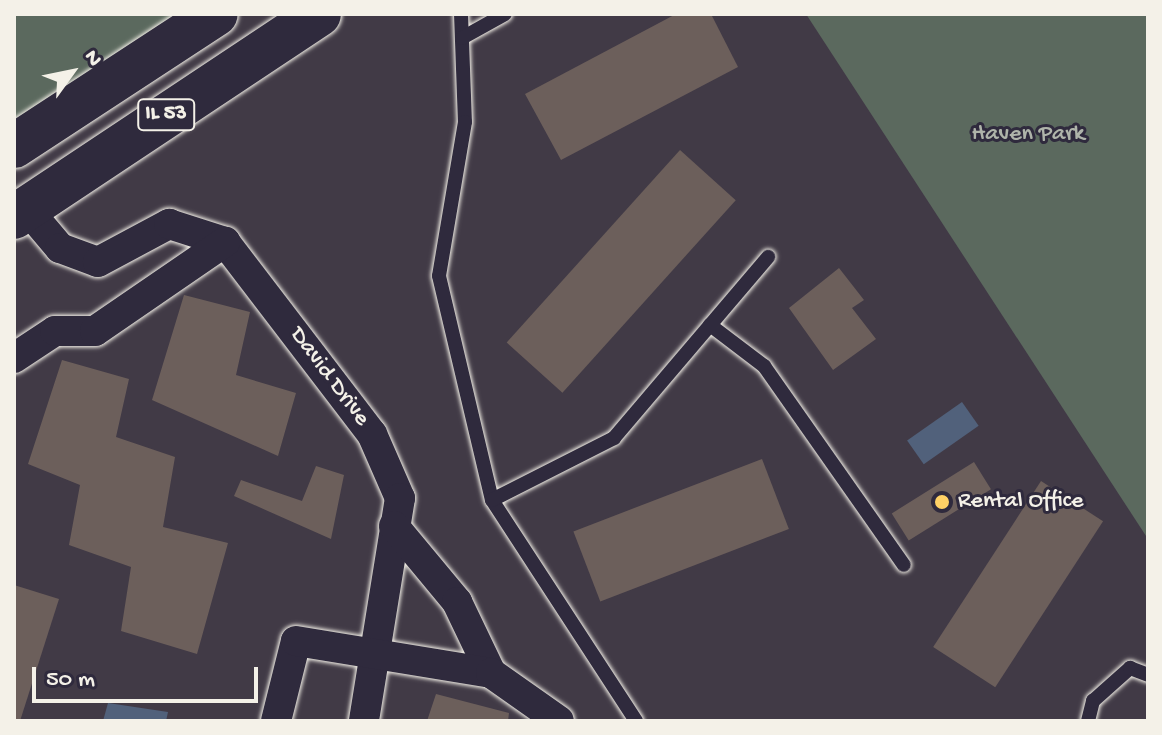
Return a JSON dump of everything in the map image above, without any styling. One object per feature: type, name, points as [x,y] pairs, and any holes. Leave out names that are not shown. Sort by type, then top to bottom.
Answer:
[{"type":"main road","name":"IL 53","points":[[14,146],[216,14]]},
{"type":"main road","name":"IL 53","points":[[20,213],[319,14]]},
{"type":"street","points":[[20,213],[60,248],[98,262],[169,224],[225,242]]},
{"type":"street","points":[[14,358],[55,331],[95,331],[225,242]]},
{"type":"street","name":"David Drive","points":[[225,242],[372,434],[400,498],[370,652],[364,721]]},
{"type":"street","points":[[394,526],[457,602],[491,673]]},
{"type":"street","points":[[276,721],[296,641],[491,673],[559,721]]},
{"type":"lane","points":[[461,14],[465,122],[439,276],[492,500],[636,721]]},
{"type":"lane","points":[[462,38],[505,14]]},
{"type":"lane","points":[[492,500],[614,438],[768,257]]},
{"type":"lane","points":[[710,325],[764,366],[904,565]]},
{"type":"lane","points":[[1088,721],[1093,701],[1130,668],[1148,675]]},
{"type":"green space","points":[[14,14],[204,14],[14,137]]},
{"type":"green space","name":"Haven Park","points":[[806,14],[1148,14],[1148,539]]},
{"type":"water","points":[[962,402],[979,426],[924,464],[907,440]]},
{"type":"water","points":[[108,703],[168,712],[166,721],[103,721]]},
{"type":"building","points":[[676,14],[711,14],[738,67],[561,160],[525,94]]},
{"type":"building","points":[[680,150],[736,200],[562,393],[507,342]]},
{"type":"building","points":[[839,268],[864,300],[852,308],[876,339],[833,370],[789,308]]},
{"type":"building","points":[[184,295],[250,312],[236,375],[296,393],[278,456],[152,400]]},
{"type":"building","points":[[62,360],[129,379],[116,437],[175,457],[163,527],[228,543],[197,654],[121,631],[131,567],[69,545],[80,485],[28,464]]},
{"type":"building","points":[[762,459],[789,529],[600,601],[573,531]]},
{"type":"building","name":"Rental Office","points":[[974,462],[991,489],[909,541],[892,513]]},
{"type":"building","points":[[316,466],[344,475],[331,539],[234,496],[241,480],[302,501]]},
{"type":"building","points":[[1041,481],[1103,521],[995,687],[933,647]]},
{"type":"building","points":[[14,585],[59,599],[20,721],[14,721]]},
{"type":"building","points":[[436,694],[509,713],[508,721],[427,721]]},
{"type":"place","name":"Rental Office","points":[[942,502]]}]
